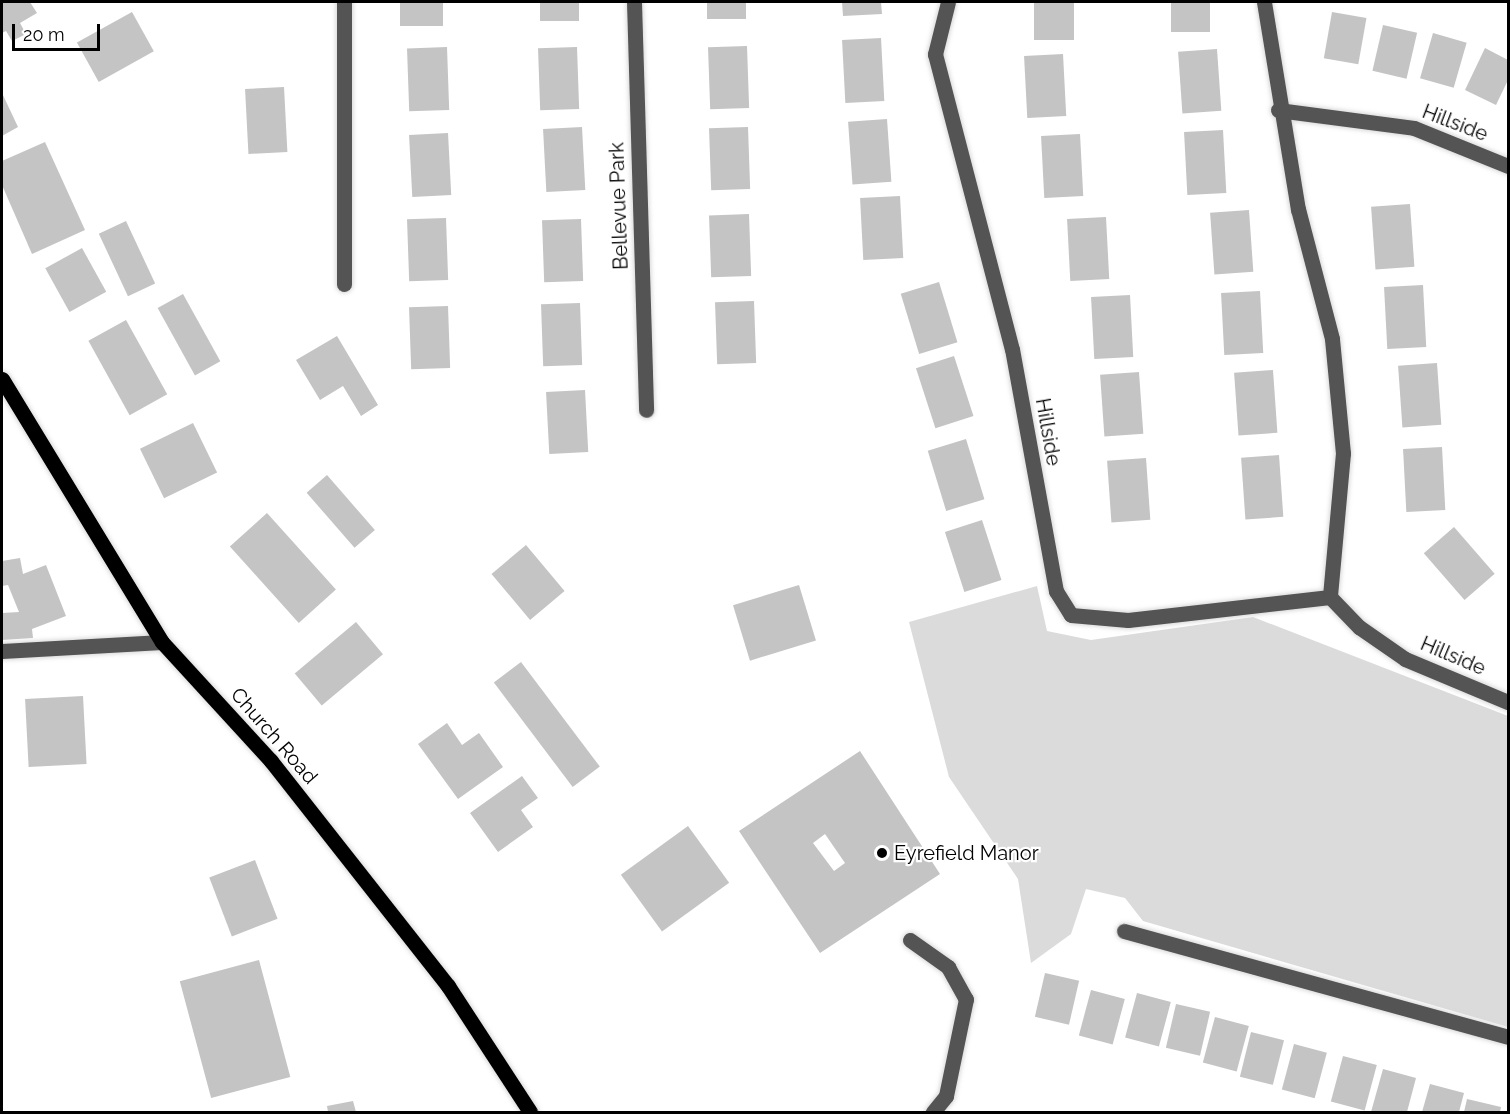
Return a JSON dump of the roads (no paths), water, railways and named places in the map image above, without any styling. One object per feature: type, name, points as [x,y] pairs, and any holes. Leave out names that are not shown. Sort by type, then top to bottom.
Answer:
[{"type":"main road","name":"Church Road","points":[[2,379],[162,642],[271,761],[448,986],[530,1113]]},
{"type":"street","points":[[344,2],[344,284]]},
{"type":"street","name":"Bellevue Park","points":[[634,2],[646,410]]},
{"type":"street","name":"Hillside","points":[[948,2],[935,54],[1012,349],[1056,591],[1071,615],[1128,620],[1330,597],[1359,627],[1405,659],[1509,702]]},
{"type":"street","points":[[1264,2],[1278,110],[1333,350],[1343,453],[1330,597]]},
{"type":"street","name":"Hillside","points":[[1278,110],[1414,128],[1509,166]]},
{"type":"street","points":[[2,651],[162,642]]},
{"type":"street","points":[[1124,931],[1509,1037]]},
{"type":"street","points":[[909,940],[948,967],[966,999],[946,1096],[933,1113]]},
{"type":"place","name":"Eyrefield Manor","points":[[882,853]]}]
